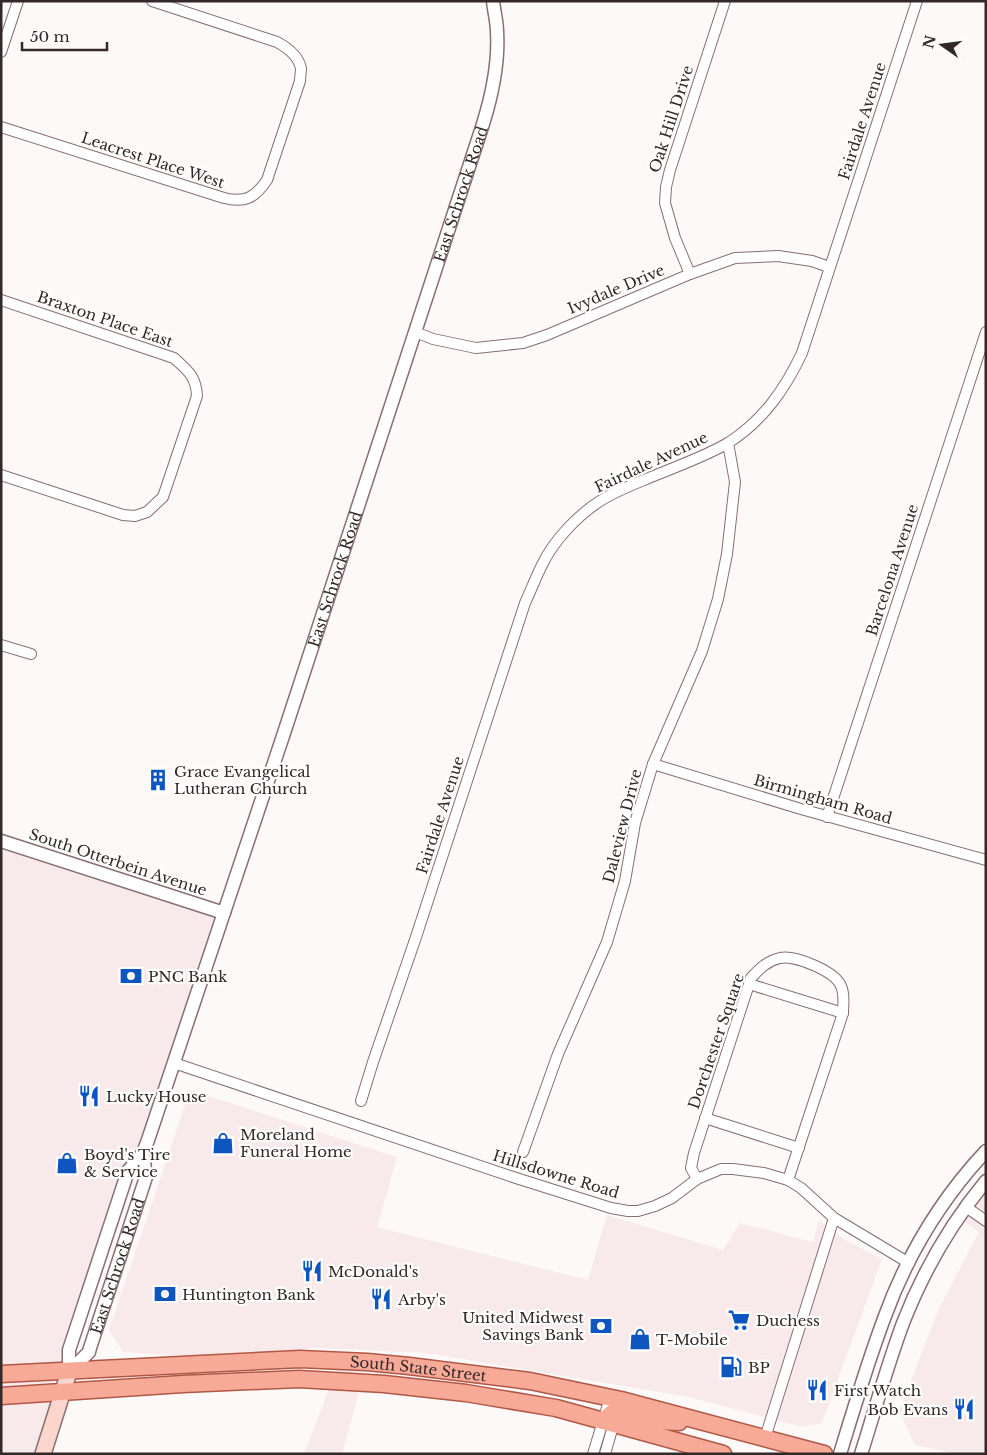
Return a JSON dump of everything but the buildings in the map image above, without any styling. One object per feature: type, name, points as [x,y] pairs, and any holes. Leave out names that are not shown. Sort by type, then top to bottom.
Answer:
[{"type":"main road","name":"South State Street","points":[[1,1374],[69,1372],[300,1358],[409,1366],[522,1380],[562,1388],[613,1411],[723,1454]]},
{"type":"main road","points":[[219,1383],[253,1372],[322,1373],[328,1371],[340,1360]]},
{"type":"main road","points":[[1,1385],[55,1382],[62,1379],[69,1372]]},
{"type":"main road","name":"East Schrock Road","points":[[43,1454],[69,1372]]},
{"type":"main road","points":[[337,1381],[341,1376],[348,1374],[419,1379],[490,1388],[522,1380]]},
{"type":"main road","name":"South State Street","points":[[1,1396],[299,1379],[384,1384],[495,1397],[556,1408],[613,1411],[703,1421],[824,1454]]},
{"type":"main road","points":[[495,1397],[526,1394],[549,1398],[554,1397],[562,1388]]},
{"type":"street","points":[[1,52],[18,1]]},
{"type":"street","name":"Leacrest Place West","points":[[1,127],[235,201],[246,199],[259,192],[267,180],[300,81],[301,68],[295,55],[277,42],[152,1]]},
{"type":"street","name":"East Schrock Road","points":[[69,1372],[69,1350],[128,1172],[143,1153],[174,1063],[489,104],[497,56],[497,32],[493,1]]},
{"type":"street","name":"Oak Hill Drive","points":[[690,274],[675,238],[665,203],[666,187],[725,1]]},
{"type":"street","name":"Fairdale Avenue","points":[[361,1101],[525,603],[542,565],[553,546],[588,510],[614,493],[728,443],[754,424],[789,379],[802,353],[917,1]]},
{"type":"street","name":"Ivydale Drive","points":[[415,332],[433,339],[476,348],[523,343],[547,335],[690,274],[735,258],[778,256],[812,261],[829,267]]},
{"type":"street","name":"Braxton Place East","points":[[1,300],[174,358],[193,376],[197,396],[163,497],[147,512],[135,516],[123,516],[1,475]]},
{"type":"street","name":"Barcelona Avenue","points":[[827,817],[986,332]]},
{"type":"street","name":"Daleview Drive","points":[[523,1152],[558,1054],[607,942],[625,881],[635,823],[653,764],[702,651],[718,600],[727,554],[735,482],[728,443]]},
{"type":"street","points":[[1,644],[31,654]]},
{"type":"street","name":"Birmingham Road","points":[[653,764],[827,817],[986,860]]},
{"type":"street","name":"South Otterbein Avenue","points":[[1,841],[224,914]]},
{"type":"street","name":"Dorchester Square","points":[[697,1179],[691,1168],[694,1153],[751,978],[764,964],[781,958],[809,962],[836,978],[841,985],[844,995],[843,1014],[788,1180]]},
{"type":"street","points":[[749,984],[843,1014]]},
{"type":"street","name":"Hillsdowne Road","points":[[174,1063],[611,1208],[638,1211],[655,1206],[672,1198],[697,1179],[721,1169],[764,1173],[788,1180],[802,1188],[834,1218],[909,1263]]},
{"type":"street","points":[[705,1118],[799,1148]]},
{"type":"street","points":[[840,1454],[885,1315],[909,1263],[942,1206],[986,1151]]},
{"type":"street","name":"East Schrock Road","points":[[69,1372],[89,1352],[146,1177],[143,1153]]},
{"type":"street","points":[[861,1454],[903,1322],[937,1251],[986,1181]]},
{"type":"street","points":[[966,1207],[986,1221]]},
{"type":"street","points":[[764,1438],[834,1218]]},
{"type":"street","points":[[593,1454],[613,1411]]},
{"type":"street","points":[[605,1454],[613,1411]]},
{"type":"shaded area","points":[[1,841],[224,913],[43,1454],[1,1454],[1,1374],[64,1371],[1,1364]]},
{"type":"shaded area","points":[[190,1090],[397,1157],[377,1227],[588,1280],[607,1215],[723,1250],[740,1223],[813,1242],[819,1220],[845,1240],[882,1259],[822,1423],[802,1427],[689,1397],[426,1353],[320,1348],[191,1356],[123,1352],[109,1330]]},
{"type":"shaded area","points":[[986,1181],[986,1454],[958,1454],[915,1445],[899,1411],[938,1311],[979,1232],[958,1217]]},
{"type":"shaded area","points":[[340,1360],[367,1362],[342,1454],[304,1454]]},
{"type":"place","name":"Grace Evangelical Lutheran Church","points":[[158,780]]},
{"type":"place","name":"PNC Bank","points":[[131,976]]},
{"type":"place","name":"Lucky House","points":[[89,1096]]},
{"type":"place","name":"Moreland Funeral Home","points":[[223,1143]]},
{"type":"place","name":"Boyd's Tire & Service","points":[[67,1163]]},
{"type":"place","name":"McDonald's","points":[[312,1271]]},
{"type":"place","name":"Huntington Bank","points":[[165,1294]]},
{"type":"place","name":"Arby's","points":[[381,1299]]},
{"type":"place","name":"Duchess","points":[[739,1320]]},
{"type":"place","name":"United Midwest Savings Bank","points":[[601,1326]]},
{"type":"place","name":"T-Mobile","points":[[640,1339]]},
{"type":"place","name":"BP","points":[[731,1367]]},
{"type":"place","name":"First Watch","points":[[817,1390]]},
{"type":"place","name":"Bob Evans","points":[[964,1409]]}]
